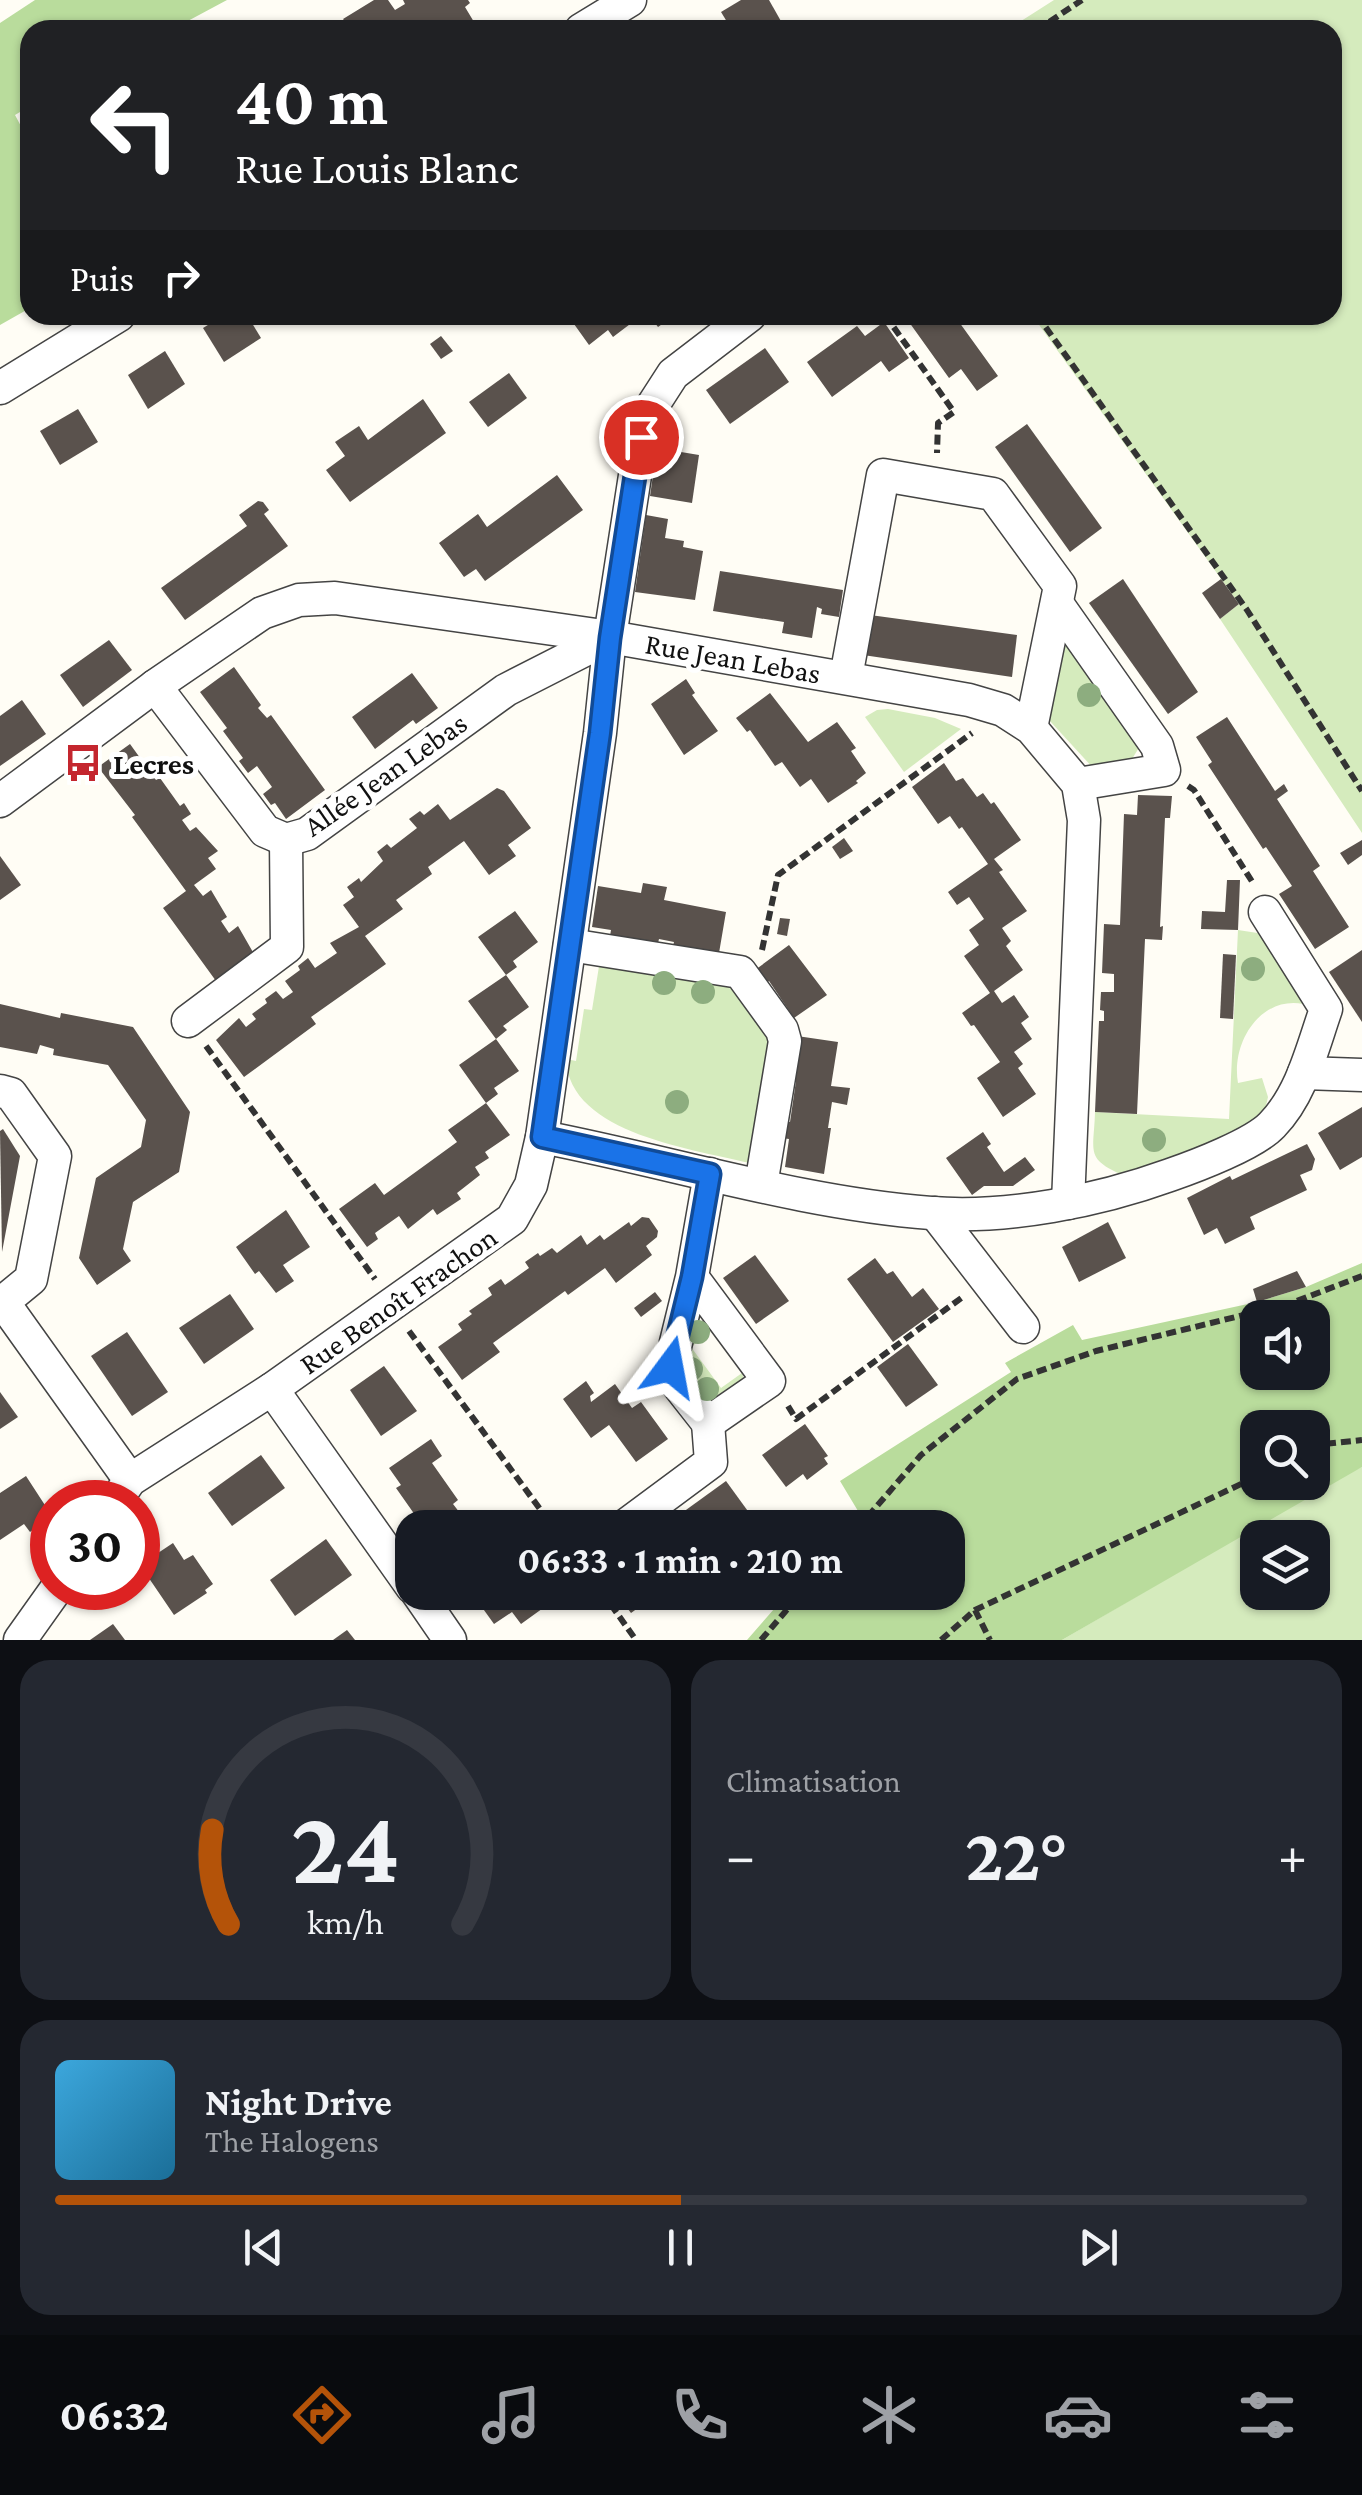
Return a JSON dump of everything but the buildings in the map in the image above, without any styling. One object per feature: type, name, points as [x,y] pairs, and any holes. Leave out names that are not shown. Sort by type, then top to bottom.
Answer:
[{"type":"street","points":[[598,20],[630,0]]},
{"type":"street","points":[[0,388],[103,325]]},
{"type":"street","name":"Rue Benoît Frachon","points":[[139,1480],[512,1219],[531,1185],[542,1137],[641,437],[652,405],[673,374],[737,325]]},
{"type":"street","points":[[846,677],[883,475],[993,494],[1060,586],[1032,728]]},
{"type":"street","name":"Rue Jean Lebas","points":[[0,800],[262,613],[299,600],[335,598],[610,638],[969,700],[1003,710],[1032,728],[1078,784]]},
{"type":"street","points":[[1058,604],[1157,746],[1164,770],[1078,784],[1084,820],[1068,1202]]},
{"type":"street","name":"Allée Jean Lebas","points":[[155,686],[265,831],[286,840],[307,834],[506,690],[610,638]]},
{"type":"street","points":[[188,1021],[287,947],[286,840]]},
{"type":"street","points":[[542,1137],[859,1206],[935,1213],[1008,1210],[1121,1193],[1203,1163],[1269,1128],[1292,1100],[1326,1009],[1265,912]]},
{"type":"street","points":[[570,945],[740,972],[782,1030],[785,1041],[761,1184]]},
{"type":"street","points":[[1304,1073],[1362,1074]]},
{"type":"street","points":[[0,1091],[12,1094],[54,1156],[31,1279],[1,1303],[116,1480]]},
{"type":"street","points":[[708,1423],[672,1376],[670,1367],[692,1277],[710,1174]]},
{"type":"street","points":[[935,1213],[1024,1327]]},
{"type":"street","points":[[692,1277],[769,1381],[708,1423]]},
{"type":"street","points":[[272,1389],[395,1563]]},
{"type":"street","points":[[646,1510],[711,1462],[708,1423]]},
{"type":"street","points":[[20,1640],[41,1610]]},
{"type":"street","points":[[428,1610],[450,1640]]},
{"type":"path","points":[[1052,20],[1082,0]]},
{"type":"path","points":[[892,325],[954,412],[938,423],[935,484]]},
{"type":"path","points":[[1045,325],[1248,610],[1362,791]]},
{"type":"path","points":[[740,972],[763,949],[778,875],[1003,710]]},
{"type":"path","points":[[1164,770],[1194,790],[1248,872],[1265,912]]},
{"type":"path","points":[[188,1021],[541,1510]]},
{"type":"path","points":[[874,1510],[921,1455],[1017,1379],[1096,1351],[1290,1304],[1362,1276]]},
{"type":"path","points":[[769,1381],[796,1418],[987,1279]]},
{"type":"path","points":[[1330,1443],[1362,1440]]},
{"type":"path","points":[[941,1640],[975,1610],[1240,1485]]},
{"type":"path","points":[[615,1610],[636,1640]]},
{"type":"path","points":[[761,1640],[787,1610]]},
{"type":"path","points":[[975,1610],[990,1640]]},
{"type":"green space","points":[[35,0],[227,0],[190,20],[20,20],[20,112],[15,115],[20,124],[20,314],[0,325],[0,23]]},
{"type":"green space","points":[[1054,0],[1362,0],[1362,833],[1220,619],[1239,604],[1039,325],[1342,325],[1342,20],[1023,20]]},
{"type":"green space","points":[[1064,637],[1140,746],[1132,759],[1094,769],[1049,720]]},
{"type":"green space","points":[[888,709],[935,718],[961,729],[904,772],[865,717]]},
{"type":"green space","points":[[1238,930],[1264,934],[1303,1004],[1273,1007],[1251,1026],[1244,1039],[1239,1053],[1238,1083],[1262,1078],[1268,1097],[1265,1110],[1238,1131],[1200,1149],[1125,1176],[1112,1170],[1094,1153],[1095,1112],[1229,1119]]},
{"type":"green space","points":[[600,960],[737,985],[772,1036],[753,1164],[670,1144],[611,1122],[588,1105],[573,1085],[566,1059],[576,1061],[584,1009],[592,1010]]},
{"type":"green space","points":[[1362,1263],[1362,1467],[1330,1485],[1330,1410],[1240,1410],[1240,1500],[1305,1500],[1270,1520],[1240,1520],[1240,1537],[1062,1640],[747,1640],[773,1610],[965,1610],[965,1510],[857,1510],[840,1481],[1011,1372],[1005,1363],[1073,1325],[1082,1340],[1240,1306],[1240,1390],[1330,1390],[1330,1300],[1264,1300]]},
{"type":"green space","points":[[700,1322],[711,1332],[691,1347],[721,1388],[742,1373],[744,1379],[708,1404],[682,1374],[695,1325]]},
{"type":"green space","points":[[1362,1467],[1362,1640],[1062,1640],[1240,1536],[1240,1610],[1330,1610],[1330,1520],[1267,1520],[1302,1500],[1330,1500],[1330,1483]]},
{"type":"place","name":"Lecres","points":[[83,763]]},
{"type":"route","points":[[641,437],[542,1137],[710,1174],[692,1277],[670,1367]]}]
